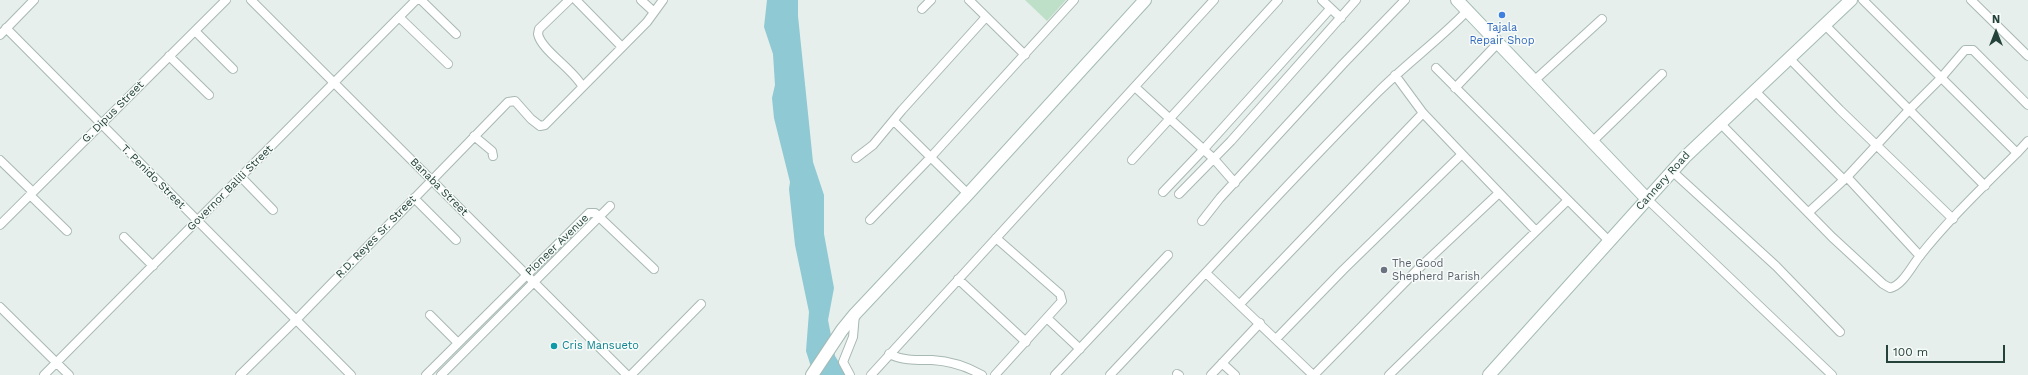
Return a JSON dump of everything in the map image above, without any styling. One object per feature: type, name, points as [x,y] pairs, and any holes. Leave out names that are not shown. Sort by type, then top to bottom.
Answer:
[{"type":"street","points":[[0,35],[34,0]]},
{"type":"street","name":"G. Dipus Street","points":[[0,225],[226,0]]},
{"type":"street","name":"Banaba Street","points":[[251,0],[432,179],[532,282],[627,375]]},
{"type":"street","name":"Governor Balili Street","points":[[44,375],[416,0]]},
{"type":"street","points":[[421,0],[456,34]]},
{"type":"street","points":[[570,0],[539,29],[538,34],[543,44],[577,77],[582,86],[622,47],[663,0]]},
{"type":"street","points":[[576,0],[622,47]]},
{"type":"street","points":[[641,0],[654,12]]},
{"type":"street","points":[[922,9],[931,0]]},
{"type":"street","points":[[969,0],[1025,55]]},
{"type":"street","points":[[870,220],[930,158],[1074,0]]},
{"type":"street","points":[[812,375],[838,336],[855,314],[968,194],[1145,0]]},
{"type":"street","points":[[871,375],[1214,0]]},
{"type":"street","points":[[1132,160],[1278,0]]},
{"type":"street","points":[[1322,0],[1341,18]]},
{"type":"street","points":[[1179,194],[1214,159],[1356,0]]},
{"type":"street","points":[[1202,221],[1343,64],[1405,0]]},
{"type":"street","points":[[1457,0],[1647,199],[1832,375]]},
{"type":"street","name":"Cannery Road","points":[[1489,375],[1672,171],[1720,123],[1851,0]]},
{"type":"street","points":[[1863,0],[2017,153]]},
{"type":"street","points":[[1971,0],[2028,56]]},
{"type":"street","points":[[1163,192],[1204,150],[1330,9]]},
{"type":"street","points":[[1110,375],[1206,273],[1256,217],[1395,75],[1428,48],[1467,11]]},
{"type":"street","points":[[399,17],[448,64]]},
{"type":"street","points":[[856,158],[868,151],[986,17]]},
{"type":"street","points":[[1535,80],[1602,19]]},
{"type":"street","points":[[1825,25],[1985,186]]},
{"type":"street","name":"T. Penido Street","points":[[6,28],[351,375]]},
{"type":"street","points":[[195,31],[233,69]]},
{"type":"street","points":[[1455,88],[1498,43]]},
{"type":"street","points":[[1809,212],[1877,145],[1941,78],[1965,50],[1973,50],[2028,105]]},
{"type":"street","points":[[169,56],[208,95]]},
{"type":"street","points":[[1789,58],[1953,219]]},
{"type":"street","points":[[1436,68],[1609,241]]},
{"type":"street","points":[[1593,141],[1662,74]]},
{"type":"street","points":[[1395,75],[1423,113],[1536,231]]},
{"type":"street","name":"R.D. Reyes Sr. Street","points":[[240,375],[296,320],[495,113],[512,100],[520,105],[536,123],[543,125],[565,106],[582,86]]},
{"type":"street","points":[[1135,87],[1214,159],[1235,183]]},
{"type":"street","points":[[1755,90],[1845,178],[1920,256]]},
{"type":"street","points":[[1240,304],[1423,113]]},
{"type":"street","points":[[894,121],[968,194]]},
{"type":"street","points":[[1720,123],[1832,237],[1887,287],[1894,288],[1953,219],[2028,141]]},
{"type":"street","points":[[474,136],[492,151],[493,156]]},
{"type":"street","points":[[1276,339],[1343,270],[1462,154]]},
{"type":"street","points":[[0,160],[67,231]]},
{"type":"street","points":[[1672,171],[1776,266],[1840,332]]},
{"type":"street","points":[[241,177],[272,210]]},
{"type":"street","points":[[1206,273],[1314,375],[1417,270],[1499,193]]},
{"type":"street","points":[[414,198],[456,240]]},
{"type":"street","points":[[1389,375],[1568,200]]},
{"type":"street","points":[[610,206],[599,217],[654,270]]},
{"type":"street","name":"Pioneer Avenue","points":[[426,375],[588,214],[593,212],[599,217],[532,282],[441,375]]},
{"type":"street","points":[[124,237],[153,266]]},
{"type":"street","points":[[995,375],[1062,301],[1060,294],[996,238]]},
{"type":"street","points":[[1055,375],[1168,255]]},
{"type":"street","points":[[958,279],[1026,342]]},
{"type":"street","points":[[631,375],[702,304]]},
{"type":"street","points":[[0,307],[69,375]]},
{"type":"street","points":[[850,375],[843,362],[853,337],[855,314]]},
{"type":"street","points":[[430,315],[458,343]]},
{"type":"street","points":[[1048,318],[1080,350]]},
{"type":"street","points":[[1211,375],[1260,323]]},
{"type":"street","points":[[890,354],[898,358],[911,360],[960,364],[982,375]]},
{"type":"street","points":[[1222,363],[1235,375]]},
{"type":"green space","points":[[1025,0],[1066,0],[1047,21]]},
{"type":"water","points":[[767,0],[798,0],[798,16],[813,162],[824,195],[824,234],[834,288],[828,320],[835,356],[847,375],[817,375],[812,370],[806,351],[809,312],[795,245],[789,189],[790,182],[774,118],[772,98],[775,85],[773,54],[764,27]]},
{"type":"place","name":"Tajala Repair Shop","points":[[1502,15]]},
{"type":"place","name":"The Good Shepherd Parish","points":[[1384,270]]},
{"type":"place","name":"Cris Mansueto","points":[[554,346]]}]
